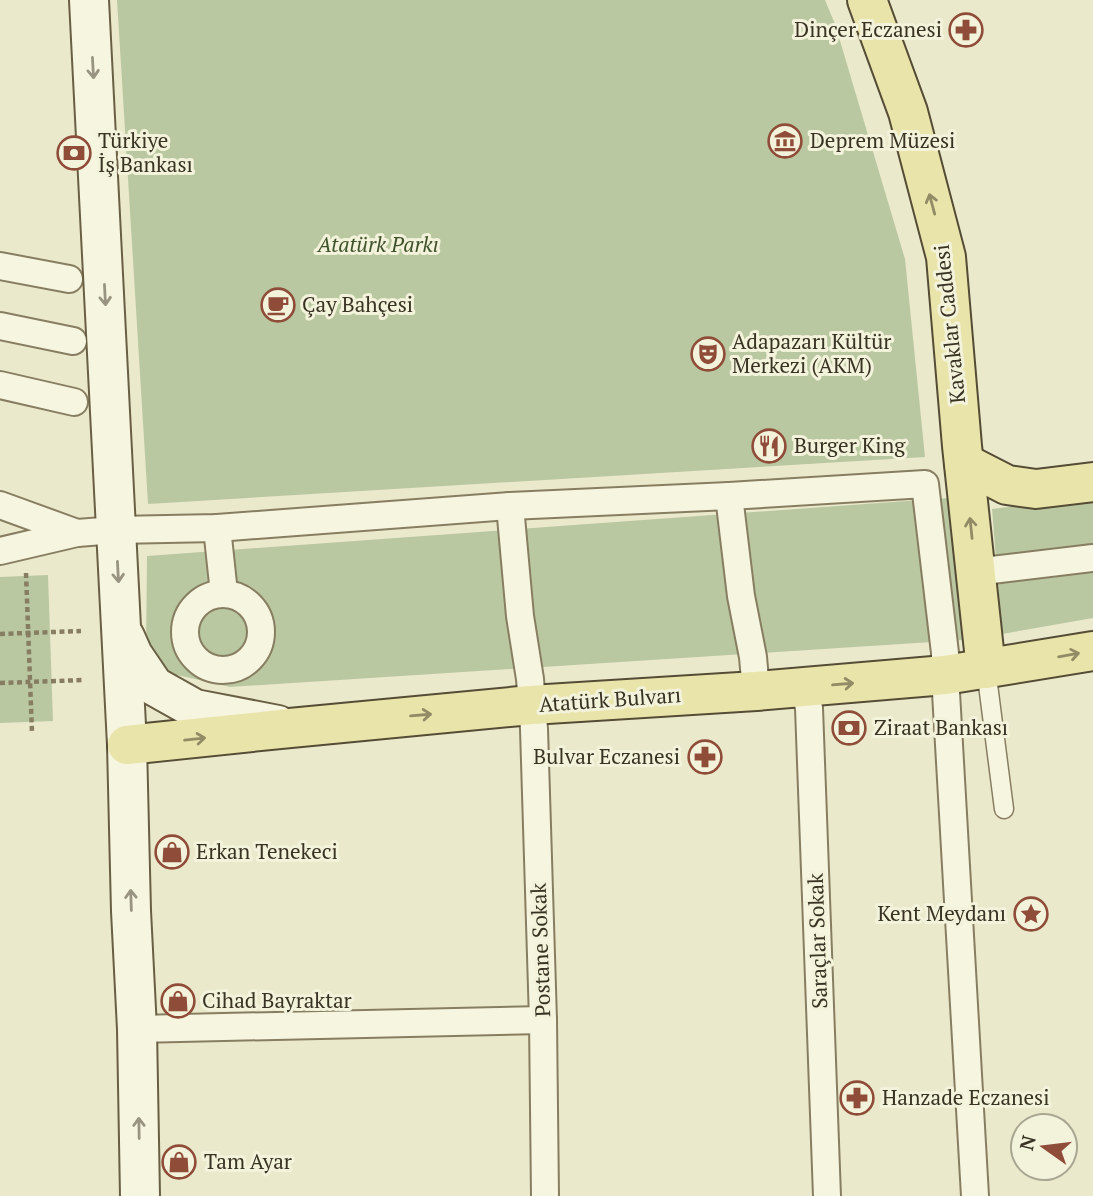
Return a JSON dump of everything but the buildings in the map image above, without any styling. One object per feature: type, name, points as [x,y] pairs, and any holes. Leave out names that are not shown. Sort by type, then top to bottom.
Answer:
[{"type":"main road","points":[[89,0],[127,746],[140,1196]]},
{"type":"main road","name":"Kavaklar Caddesi","points":[[867,0],[908,112],[946,257],[986,669]]},
{"type":"main road","points":[[966,477],[1036,489],[1093,482]]},
{"type":"main road","points":[[121,629],[133,655],[154,686],[195,709],[290,728]]},
{"type":"main road","name":"Atatürk Bulvarı","points":[[127,746],[531,705],[804,688],[945,675],[1093,651]]},
{"type":"street","points":[[0,266],[69,279]]},
{"type":"street","points":[[0,327],[73,341]]},
{"type":"street","points":[[0,384],[74,402]]},
{"type":"street","points":[[13,548],[77,533],[116,530],[217,528],[510,506],[925,484],[945,645],[975,1196]]},
{"type":"street","points":[[729,496],[756,691]]},
{"type":"street","points":[[0,505],[77,533]]},
{"type":"street","name":"Postane Sokak","points":[[510,506],[534,729],[543,1020],[545,1196]]},
{"type":"street","points":[[217,528],[224,593]]},
{"type":"street","points":[[975,572],[1093,558]]},
{"type":"street","name":"Saraçlar Sokak","points":[[804,688],[810,708],[827,1196]]},
{"type":"street","points":[[137,1030],[543,1020]]},
{"type":"lane","points":[[986,669],[1004,809]]},
{"type":"path","points":[[13,548],[29,633],[32,733]]},
{"type":"path","points":[[0,634],[81,631]]},
{"type":"path","points":[[0,683],[84,680]]},
{"type":"green space","name":"Atatürk Parkı","points":[[117,0],[825,0],[835,24],[905,259],[925,457],[148,504]]},
{"type":"green space","points":[[1093,496],[1093,618],[1002,634],[992,509]]},
{"type":"green space","points":[[948,498],[963,640],[230,687],[173,674],[146,653],[147,556]]},
{"type":"green space","points":[[48,575],[53,721],[0,723],[0,577]]},
{"type":"place","name":"Dinçer Eczanesi","points":[[966,30]]},
{"type":"place","name":"Deprem Müzesi","points":[[785,141]]},
{"type":"place","name":"Türkiye İş Bankası","points":[[74,153]]},
{"type":"place","name":"Çay Bahçesi","points":[[278,305]]},
{"type":"place","name":"Adapazarı Kültür Merkezi (AKM)","points":[[708,354]]},
{"type":"place","name":"Burger King","points":[[769,446]]},
{"type":"place","name":"Ziraat Bankası","points":[[849,728]]},
{"type":"place","name":"Bulvar Eczanesi","points":[[705,757]]},
{"type":"place","name":"Erkan Tenekeci","points":[[172,852]]},
{"type":"place","name":"Kent Meydanı","points":[[1031,914]]},
{"type":"place","name":"Cihad Bayraktar","points":[[178,1001]]},
{"type":"place","name":"Hanzade Eczanesi","points":[[857,1098]]},
{"type":"place","name":"Tam Ayar","points":[[179,1162]]}]
